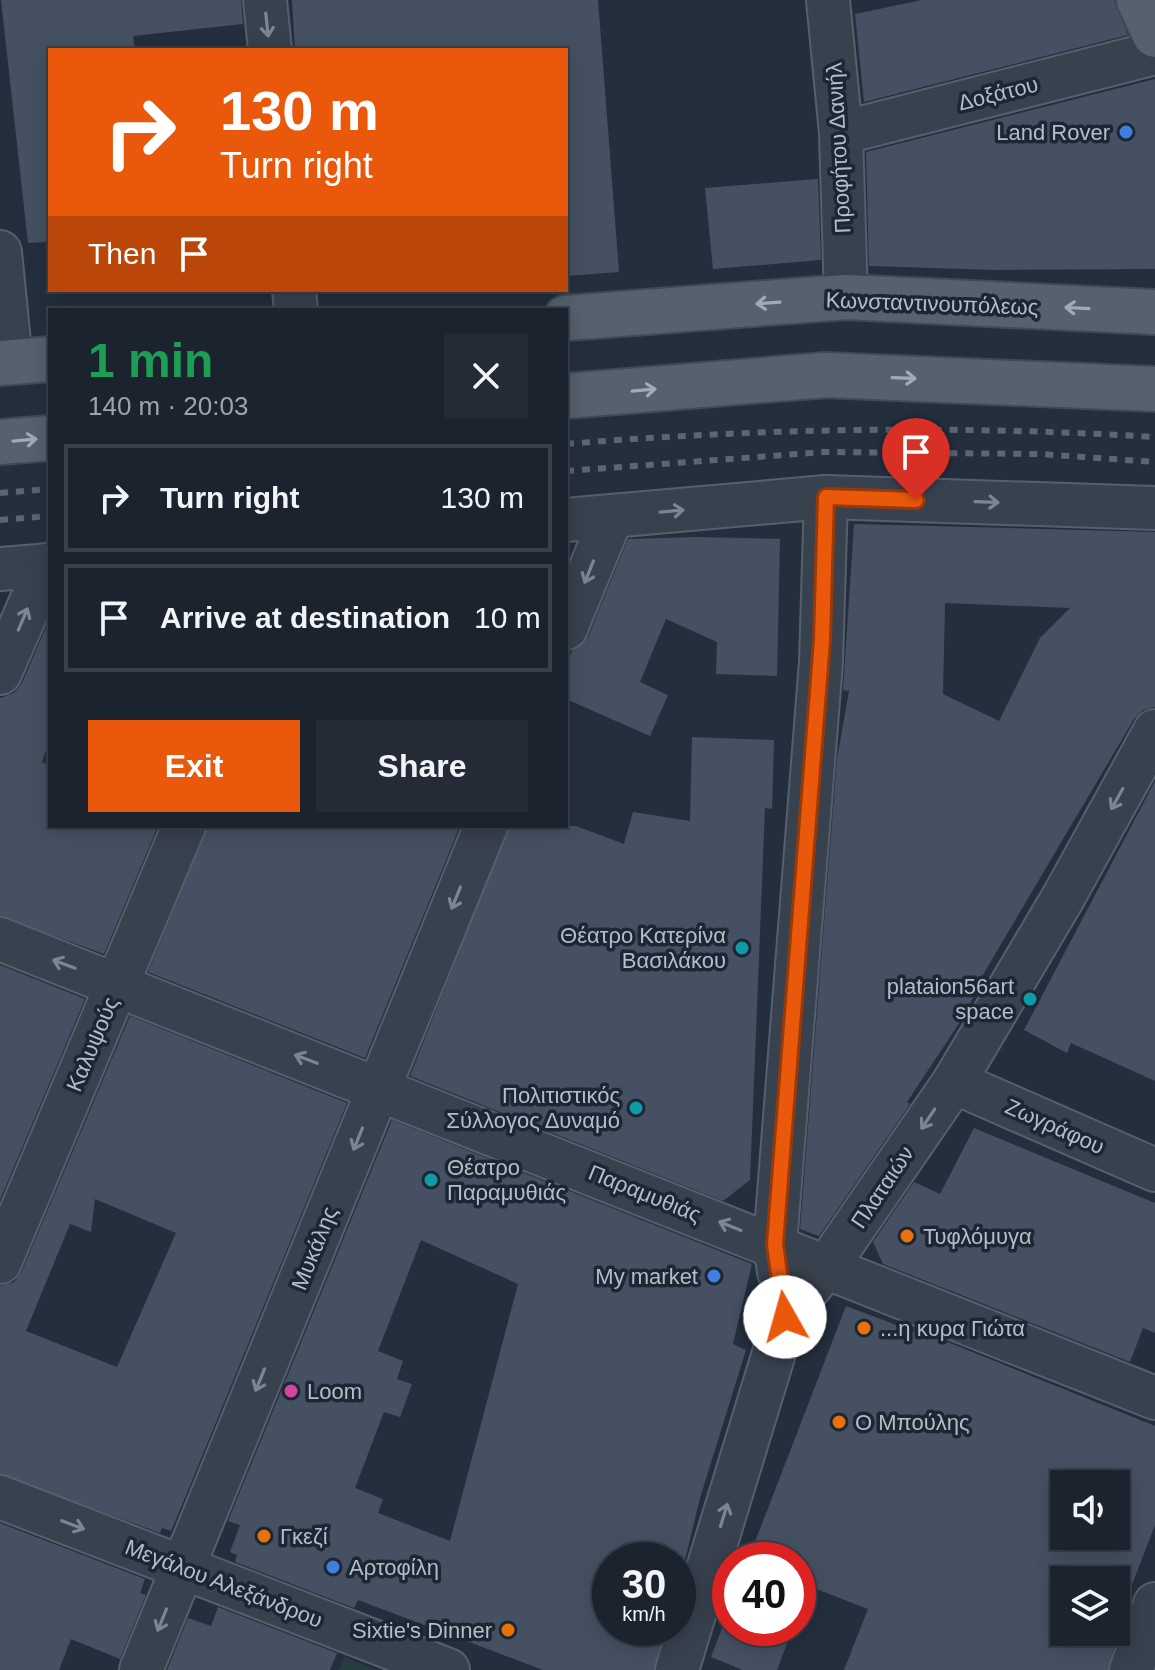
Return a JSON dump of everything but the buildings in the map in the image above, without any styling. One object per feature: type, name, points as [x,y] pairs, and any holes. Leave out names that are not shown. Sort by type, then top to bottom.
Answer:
[{"type":"main road","points":[[1139,0],[1155,35]]},
{"type":"main road","name":"Κωνσταντινουπόλεως","points":[[568,318],[846,297],[1155,312]]},
{"type":"main road","points":[[568,396],[826,375],[1155,389]]},
{"type":"main road","points":[[0,442],[48,438]]},
{"type":"street","points":[[265,0],[270,48]]},
{"type":"street","name":"Προφήτου Δανιήλ","points":[[828,0],[841,133],[846,297]]},
{"type":"street","name":"Δοξάτου","points":[[841,133],[1155,53]]},
{"type":"street","points":[[0,252],[20,361]]},
{"type":"street","points":[[785,1317],[775,1244],[821,662],[826,497]]},
{"type":"street","points":[[568,520],[826,497],[1155,508]]},
{"type":"street","points":[[568,623],[612,516]]},
{"type":"street","points":[[0,569],[48,565],[0,673]]},
{"type":"street","name":"Πλαταιών","points":[[677,1670],[785,1317],[828,1265],[954,1082],[1064,896],[1155,731]]},
{"type":"street","name":"Καλυψούς","points":[[0,1262],[183,828]]},
{"type":"street","name":"Μυκάλης","points":[[141,1670],[485,828]]},
{"type":"street","name":"Παραμυθιάς","points":[[0,939],[828,1265],[1155,1398]]},
{"type":"street","name":"Ζωγράφου","points":[[954,1082],[1155,1170]]},
{"type":"street","name":"Μεγάλου Αλεξάνδρου","points":[[0,1497],[183,1567],[407,1663],[448,1670]]},
{"type":"street","points":[[1131,1670],[1155,1604]]},
{"type":"green space","points":[[345,1657],[376,1670],[339,1670]]},
{"type":"railway","points":[[568,444],[713,434],[860,430],[1008,431],[1155,437]]},
{"type":"railway","points":[[568,471],[825,452],[1040,454],[1155,462]]},
{"type":"railway","points":[[0,493],[48,489]]},
{"type":"railway","points":[[0,520],[48,516]]},
{"type":"place","name":"Land Rover","points":[[1126,132]]},
{"type":"place","name":"Θέατρο Κατερίνα Βασιλάκου","points":[[742,948]]},
{"type":"place","name":"plataion56art space","points":[[1030,999]]},
{"type":"place","name":"Πολιτιστικός Σύλλογος Δυναμό","points":[[636,1108]]},
{"type":"place","name":"Θέατρο Παραμυθιάς","points":[[431,1180]]},
{"type":"place","name":"Τυφλόμυγα","points":[[907,1236]]},
{"type":"place","name":"My market","points":[[714,1276]]},
{"type":"place","name":"...η κυρα Γιώτα","points":[[864,1328]]},
{"type":"place","name":"Loom","points":[[291,1391]]},
{"type":"place","name":"Ο Μπούλης","points":[[839,1422]]},
{"type":"place","name":"Γκεζί","points":[[264,1536]]},
{"type":"place","name":"Αρτοφίλη","points":[[333,1567]]},
{"type":"place","name":"Sixtie's Dinner","points":[[508,1630]]},
{"type":"route","points":[[785,1317],[775,1244],[822,640],[826,497],[916,500]]}]
